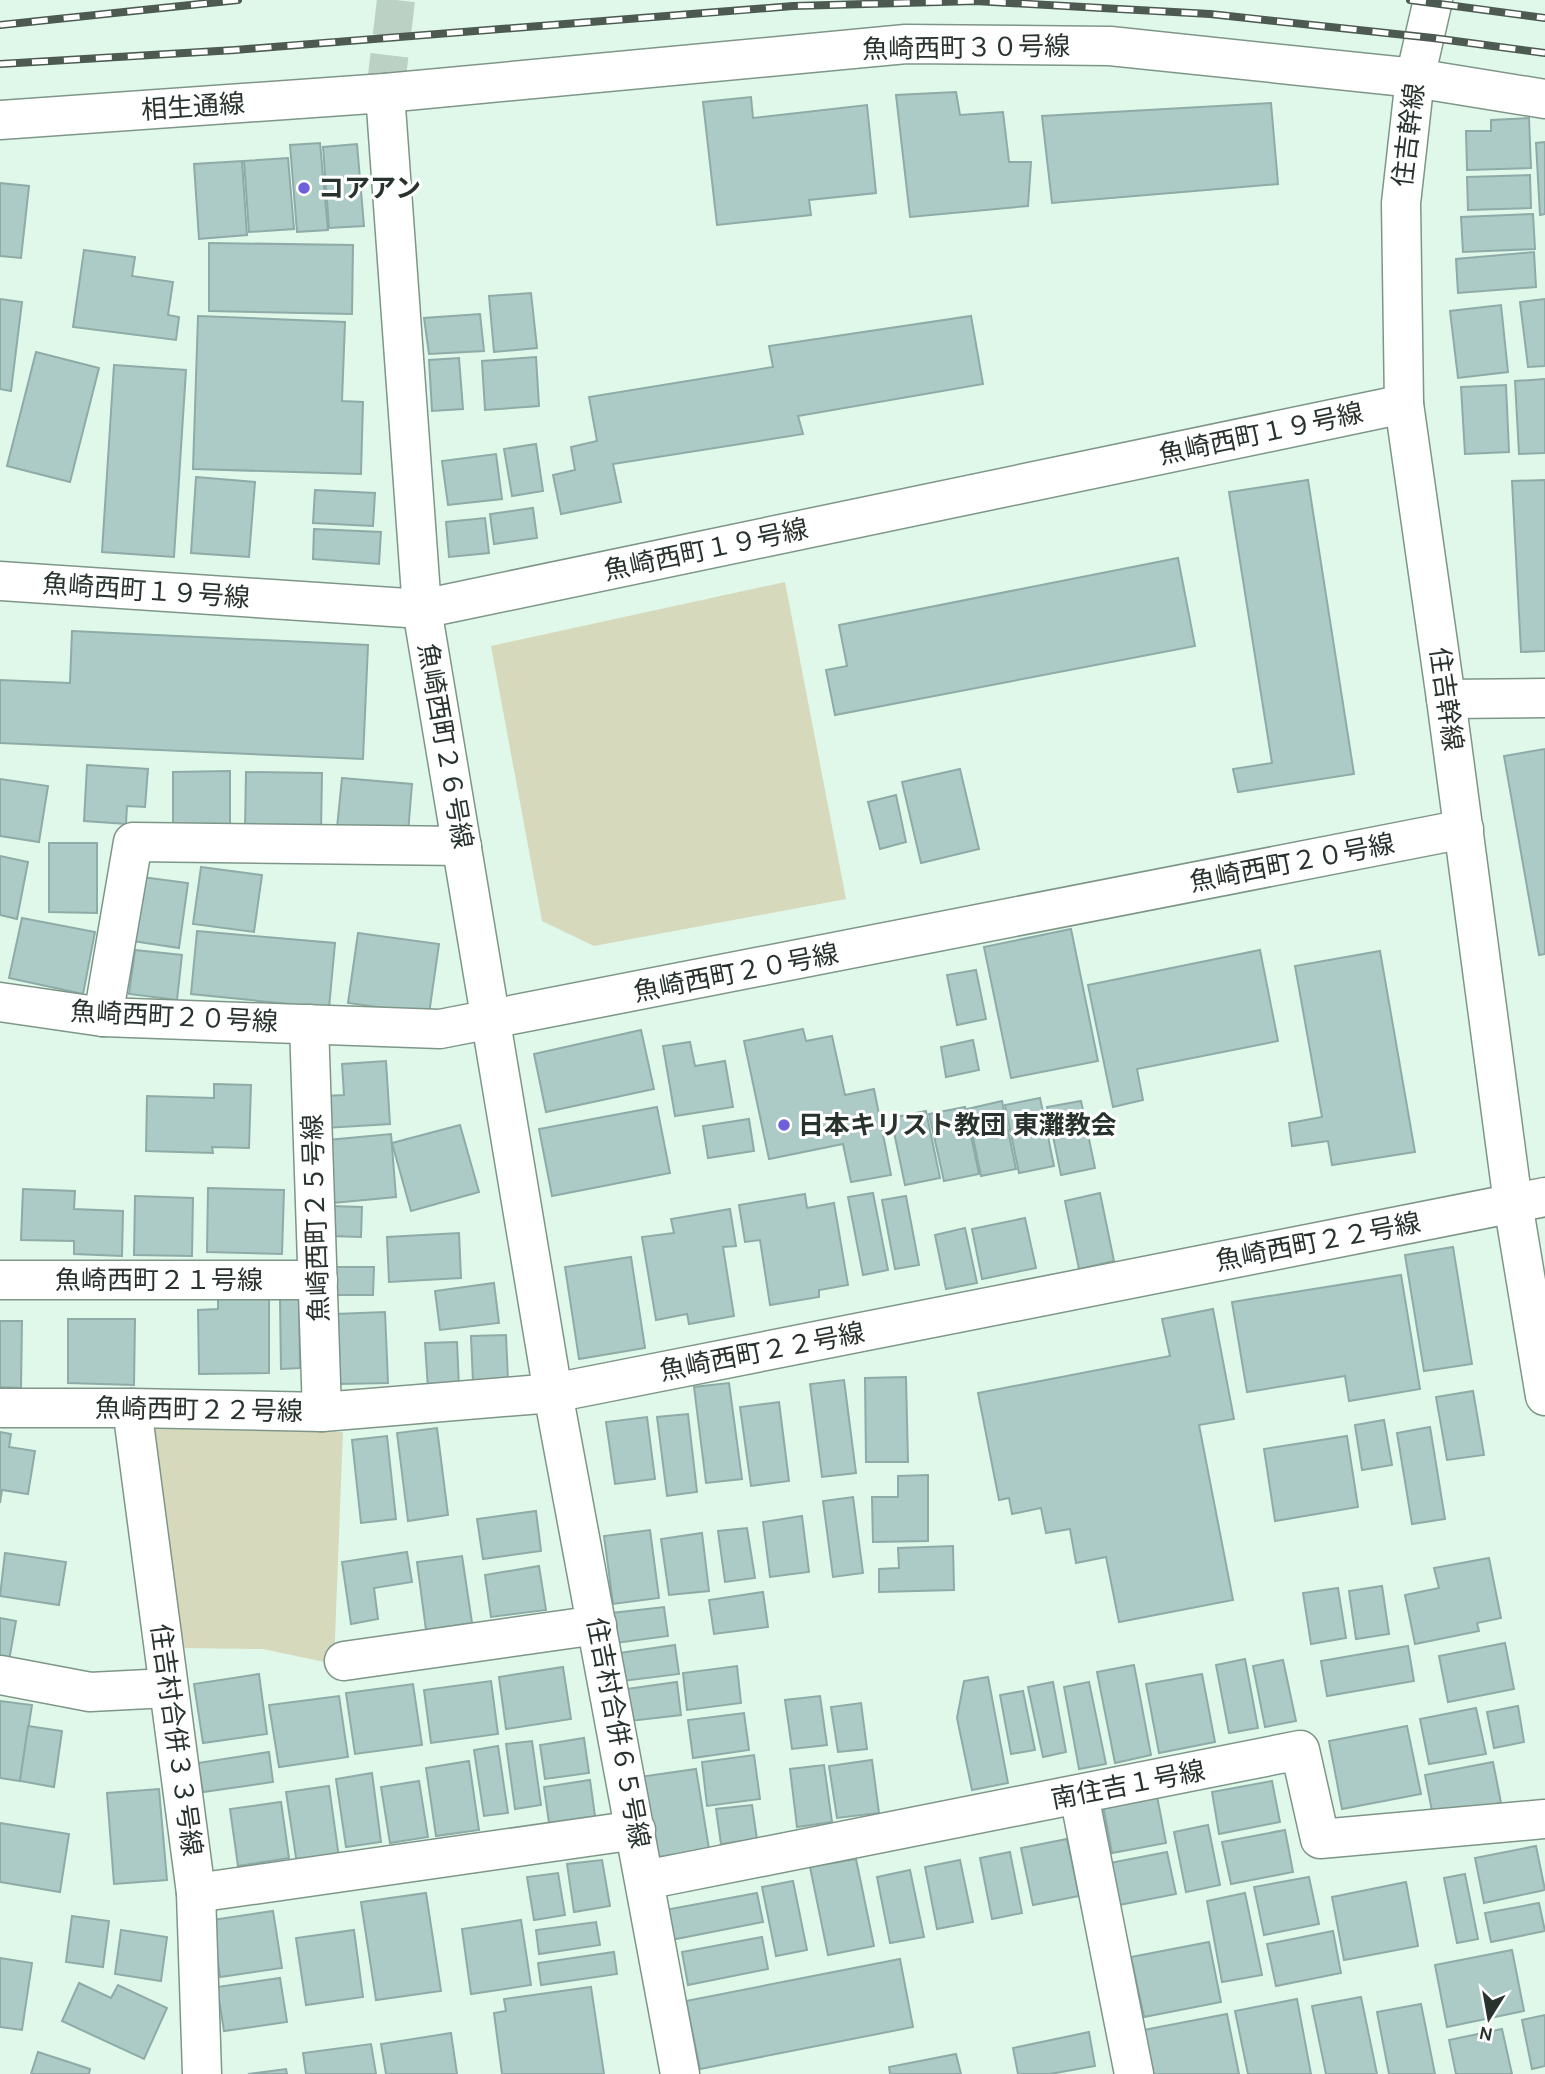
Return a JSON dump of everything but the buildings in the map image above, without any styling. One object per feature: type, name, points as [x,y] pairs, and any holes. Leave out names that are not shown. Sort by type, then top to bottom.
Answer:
[{"type":"street","name":"住吉幹線","points":[[1433,0],[1415,78],[1401,203],[1404,404],[1464,829],[1529,1200],[1545,1396]]},
{"type":"street","name":"魚崎西町３０号線","points":[[385,93],[906,44],[1110,46],[1415,78],[1545,99]]},
{"type":"street","name":"相生通線","points":[[0,121],[385,93]]},
{"type":"street","name":"魚崎西町２６号線","points":[[385,93],[422,609],[553,1393]]},
{"type":"street","name":"魚崎西町１９号線","points":[[0,581],[422,609],[1404,404]]},
{"type":"street","points":[[1446,699],[1545,698]]},
{"type":"street","name":"魚崎西町２０号線","points":[[0,1002],[103,1017],[440,1029],[492,1021],[1464,829]]},
{"type":"street","points":[[103,1017],[133,842],[462,846]]},
{"type":"street","name":"魚崎西町２５号線","points":[[309,1024],[322,1412]]},
{"type":"street","name":"魚崎西町２２号線","points":[[0,1408],[322,1412],[553,1393],[1529,1200]]},
{"type":"street","name":"魚崎西町２１号線","points":[[0,1280],[318,1280]]},
{"type":"street","name":"住吉村合併６５号線","points":[[553,1393],[680,2074]]},
{"type":"street","name":"住吉村合併３３号線","points":[[132,1408],[196,1893],[202,2074]]},
{"type":"street","points":[[344,1661],[597,1625]]},
{"type":"street","points":[[0,1675],[90,1692],[168,1688]]},
{"type":"street","name":"南住吉１号線","points":[[645,1880],[1300,1750],[1320,1839],[1545,1819]]},
{"type":"street","points":[[1079,1795],[1134,2074]]},
{"type":"street","points":[[196,1893],[636,1830]]},
{"type":"green space","points":[[785,582],[846,899],[594,946],[542,921],[491,646]]},
{"type":"green space","points":[[149,1429],[343,1432],[334,1664],[263,1649],[182,1648]]},
{"type":"tunnel","points":[[385,93],[396,0]]},
{"type":"railway","points":[[0,25],[238,0]]},
{"type":"railway","points":[[1410,0],[1545,18]]},
{"type":"railway","points":[[0,64],[235,50],[793,6],[975,1],[1210,14],[1545,53]]},
{"type":"place","name":"コアアン","points":[[304,188]]},
{"type":"place","name":"日本キリスト教団 東灘教会","points":[[784,1125]]}]
